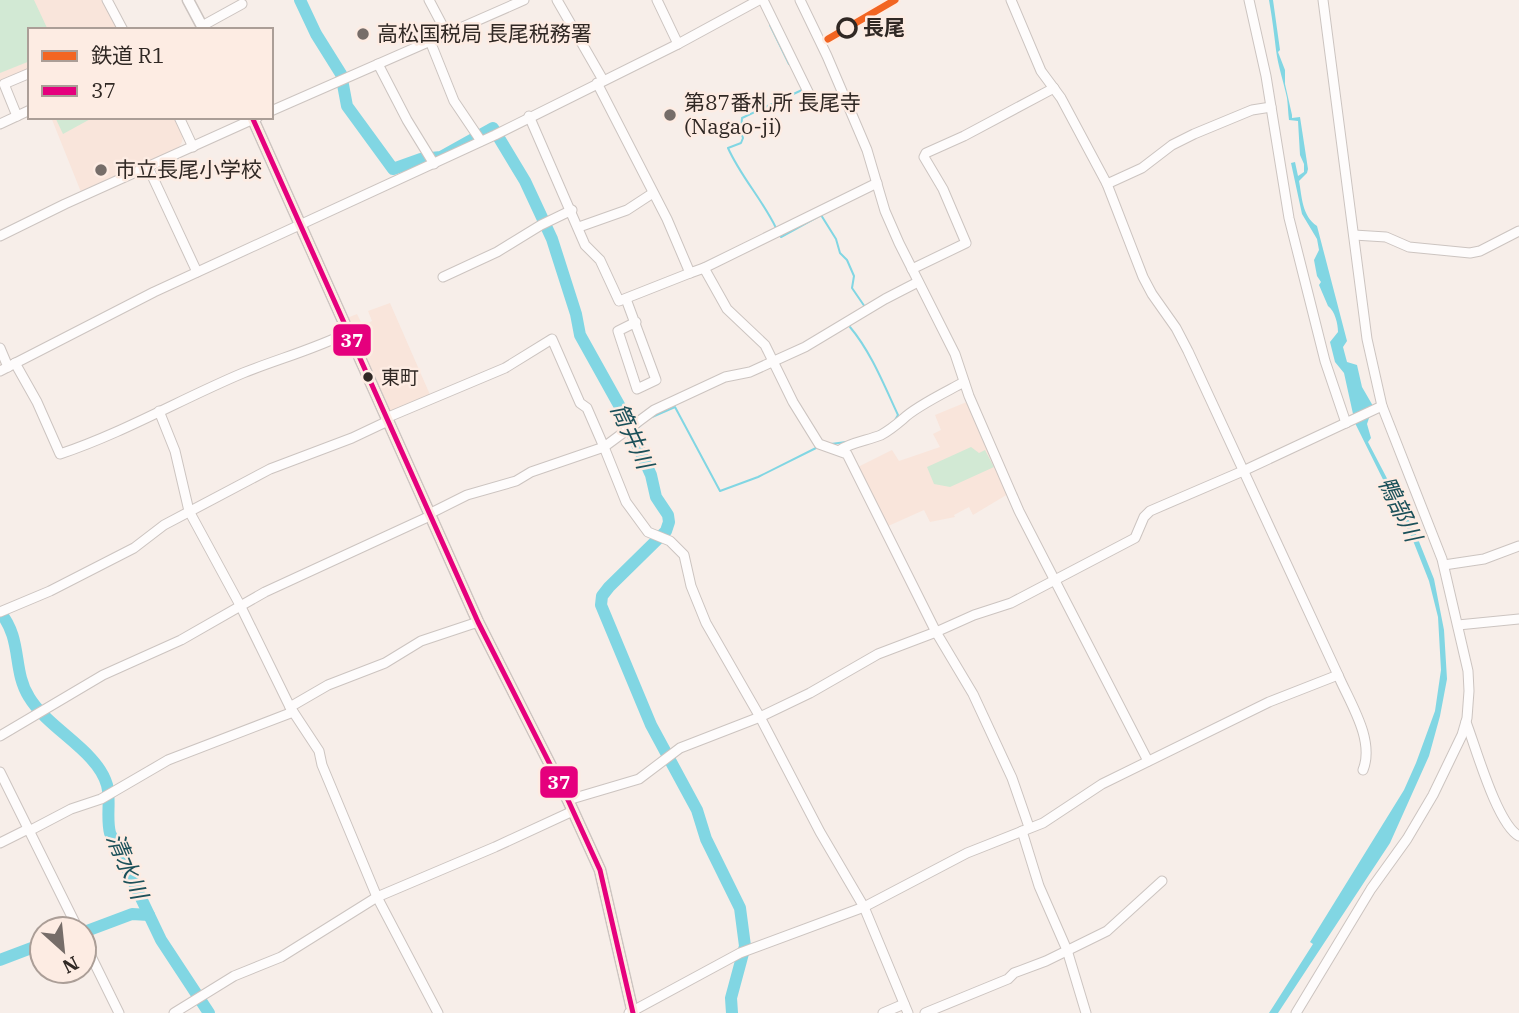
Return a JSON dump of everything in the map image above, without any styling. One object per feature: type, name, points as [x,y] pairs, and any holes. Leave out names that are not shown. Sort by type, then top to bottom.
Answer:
[{"type":"main road","points":[[188,0],[203,28]]},
{"type":"main road","points":[[255,119],[478,622],[600,870],[631,1013]]},
{"type":"street","points":[[107,0],[122,28]]},
{"type":"street","points":[[429,0],[446,34]]},
{"type":"street","points":[[273,110],[524,0]]},
{"type":"street","points":[[557,0],[600,82],[690,273]]},
{"type":"street","points":[[657,0],[678,44]]},
{"type":"street","points":[[8,367],[197,272],[434,164],[478,137],[495,135],[761,0],[814,104]]},
{"type":"street","points":[[800,0],[848,102],[867,150],[885,211],[955,354],[964,382],[1019,512],[1148,761]]},
{"type":"street","points":[[1011,0],[1041,71],[1054,88],[1107,184],[1143,277],[1182,340],[1338,675],[1366,742],[1367,760],[1363,770]]},
{"type":"street","points":[[1249,0],[1266,76],[1289,218],[1325,361],[1348,422]]},
{"type":"street","points":[[1296,1013],[1371,889],[1407,839],[1446,772],[1466,722],[1469,691],[1468,671],[1444,565],[1380,407],[1367,339],[1323,0]]},
{"type":"street","points":[[203,28],[242,4]]},
{"type":"street","points":[[430,41],[454,102],[478,137]]},
{"type":"street","points":[[378,64],[434,164]]},
{"type":"street","points":[[18,116],[4,84],[28,74]]},
{"type":"street","points":[[912,269],[966,243],[943,189],[924,157],[926,153],[1054,88]]},
{"type":"street","points":[[1107,184],[1143,168],[1172,145],[1194,134],[1252,110],[1270,107]]},
{"type":"street","points":[[0,124],[28,111]]},
{"type":"street","points":[[529,116],[588,250],[596,253],[619,301],[704,268],[877,183]]},
{"type":"street","points":[[180,119],[193,147]]},
{"type":"street","points":[[0,236],[253,119]]},
{"type":"street","points":[[148,167],[197,272]]},
{"type":"street","points":[[579,227],[627,210],[653,193]]},
{"type":"street","points":[[443,277],[497,252],[544,223],[572,210]]},
{"type":"street","points":[[1354,235],[1386,237],[1409,247],[1471,253],[1519,231]]},
{"type":"street","points":[[704,268],[727,309],[758,337],[819,444],[847,454],[936,632],[974,694],[1012,778],[1039,886],[1068,950],[1086,1013]]},
{"type":"street","points":[[0,736],[103,675],[181,639],[240,605],[467,495],[516,481],[531,472],[604,447],[643,417],[725,377],[750,372],[824,338],[885,299],[918,282]]},
{"type":"street","points":[[626,299],[636,322],[656,380],[637,388],[618,337],[618,331],[636,322]]},
{"type":"street","points":[[0,348],[8,367],[37,402],[60,454],[91,444],[244,373],[322,345],[349,332]]},
{"type":"street","points":[[3,611],[50,591],[134,548],[164,525],[270,469],[352,438],[387,419],[505,368],[552,339],[580,403],[587,408],[621,494],[643,527],[680,548],[698,607],[761,717],[820,832],[864,907],[906,1009],[883,1013]]},
{"type":"street","points":[[840,450],[844,446],[882,434],[899,425],[913,412],[964,382]]},
{"type":"street","points":[[174,1013],[234,976],[281,957],[377,897],[505,843],[570,806],[639,779],[672,753],[761,717],[820,688],[878,654],[1011,603],[1135,538],[1144,517],[1150,511],[1380,407]]},
{"type":"street","points":[[159,411],[175,451],[189,511],[240,605],[291,709],[319,751],[322,765],[377,897],[438,1013]]},
{"type":"street","points":[[1444,565],[1484,559],[1519,546]]},
{"type":"street","points":[[1458,625],[1519,619]]},
{"type":"street","points":[[0,843],[71,809],[101,799],[167,760],[291,709],[328,685],[385,663],[421,641],[478,622]]},
{"type":"street","points":[[631,1013],[744,952],[864,907],[944,863],[1044,823],[1102,784],[1269,702],[1338,675]]},
{"type":"street","points":[[1466,722],[1497,803],[1509,828],[1519,836]]},
{"type":"street","points":[[0,772],[71,915]]},
{"type":"street","points":[[925,1013],[1008,979],[1014,973],[1107,931],[1162,881]]},
{"type":"street","points":[[98,970],[119,1013]]},
{"type":"shaded area","points":[[0,0],[103,0],[118,28],[28,28],[28,72],[0,82]]},
{"type":"shaded area","name":"市立長尾小学校","points":[[52,119],[175,119],[183,135],[179,147],[81,192]]},
{"type":"shaded area","points":[[390,303],[431,397],[391,412],[387,411],[347,318],[357,314],[363,326],[372,321],[368,311]]},
{"type":"shaded area","points":[[969,401],[1008,494],[973,515],[969,507],[954,515],[955,517],[930,522],[924,510],[886,527],[856,468],[892,450],[899,461],[940,447],[933,434],[941,430],[935,415]]},
{"type":"green space","points":[[0,0],[34,0],[47,28],[28,28],[28,62],[0,73]]},
{"type":"green space","points":[[56,119],[90,119],[63,134]]},
{"type":"green space","points":[[971,447],[979,453],[985,450],[994,467],[950,487],[934,484],[927,467]]},
{"type":"water","name":"鴨部川","points":[[1269,0],[1273,0],[1280,50],[1278,52],[1285,70],[1292,118],[1300,117],[1308,169],[1299,181],[1303,206],[1308,217],[1317,226],[1347,341],[1343,347],[1347,362],[1357,365],[1362,387],[1373,406],[1367,424],[1371,438],[1368,442],[1416,534],[1434,579],[1444,630],[1447,679],[1429,756],[1390,843],[1278,1013],[1269,1013],[1404,790],[1435,711],[1441,670],[1438,617],[1429,581],[1412,538],[1355,423],[1344,373],[1335,362],[1330,342],[1338,332],[1337,325],[1319,285],[1321,282],[1314,260],[1319,250],[1317,239],[1302,214],[1291,163],[1295,162],[1298,176],[1304,172],[1298,121],[1289,120]]},
{"type":"waterway","name":"筒井川","points":[[300,0],[316,34],[341,74],[347,106],[393,169],[421,159],[441,157],[493,128],[525,181],[552,239],[580,335],[619,405],[651,475],[656,497],[668,515],[666,531],[609,587],[602,596],[601,605],[651,725],[697,810],[706,839],[740,908],[745,946],[731,998],[732,1013]]},
{"type":"waterway","points":[[770,25],[789,64]]},
{"type":"waterway","points":[[776,228],[728,148],[741,143],[742,118],[802,90]]},
{"type":"waterway","points":[[781,237],[821,215],[836,239],[840,253],[847,260],[854,276],[852,288],[865,307]]},
{"type":"waterway","points":[[850,327],[882,381],[898,415],[895,420]]},
{"type":"waterway","points":[[652,417],[675,407],[720,491],[758,477],[816,448]]},
{"type":"waterway","points":[[631,434],[641,425]]},
{"type":"waterway","points":[[878,432],[888,426]]},
{"type":"waterway","points":[[831,444],[846,442]]},
{"type":"waterway","name":"清水川","points":[[0,612],[12,633],[21,676],[29,697],[37,709],[83,750],[102,772],[108,791],[110,833],[161,940],[209,1013]]},
{"type":"waterway","points":[[98,927],[132,914],[149,915]]},
{"type":"waterway","points":[[0,960],[28,949]]},
{"type":"rail line","name":"R1","points":[[828,39],[895,0]]},
{"type":"transit line","name":"37","points":[[253,119],[478,622],[568,800],[600,870],[633,1013]]},
{"type":"place","name":"長尾","points":[[847,28]]},
{"type":"place","name":"高松国税局 長尾税務署","points":[[363,34]]},
{"type":"place","name":"第87番札所 長尾寺 (Nagao-ji)","points":[[670,115]]},
{"type":"place","name":"市立長尾小学校","points":[[101,170]]},
{"type":"place","name":"東町","points":[[368,377]]}]
